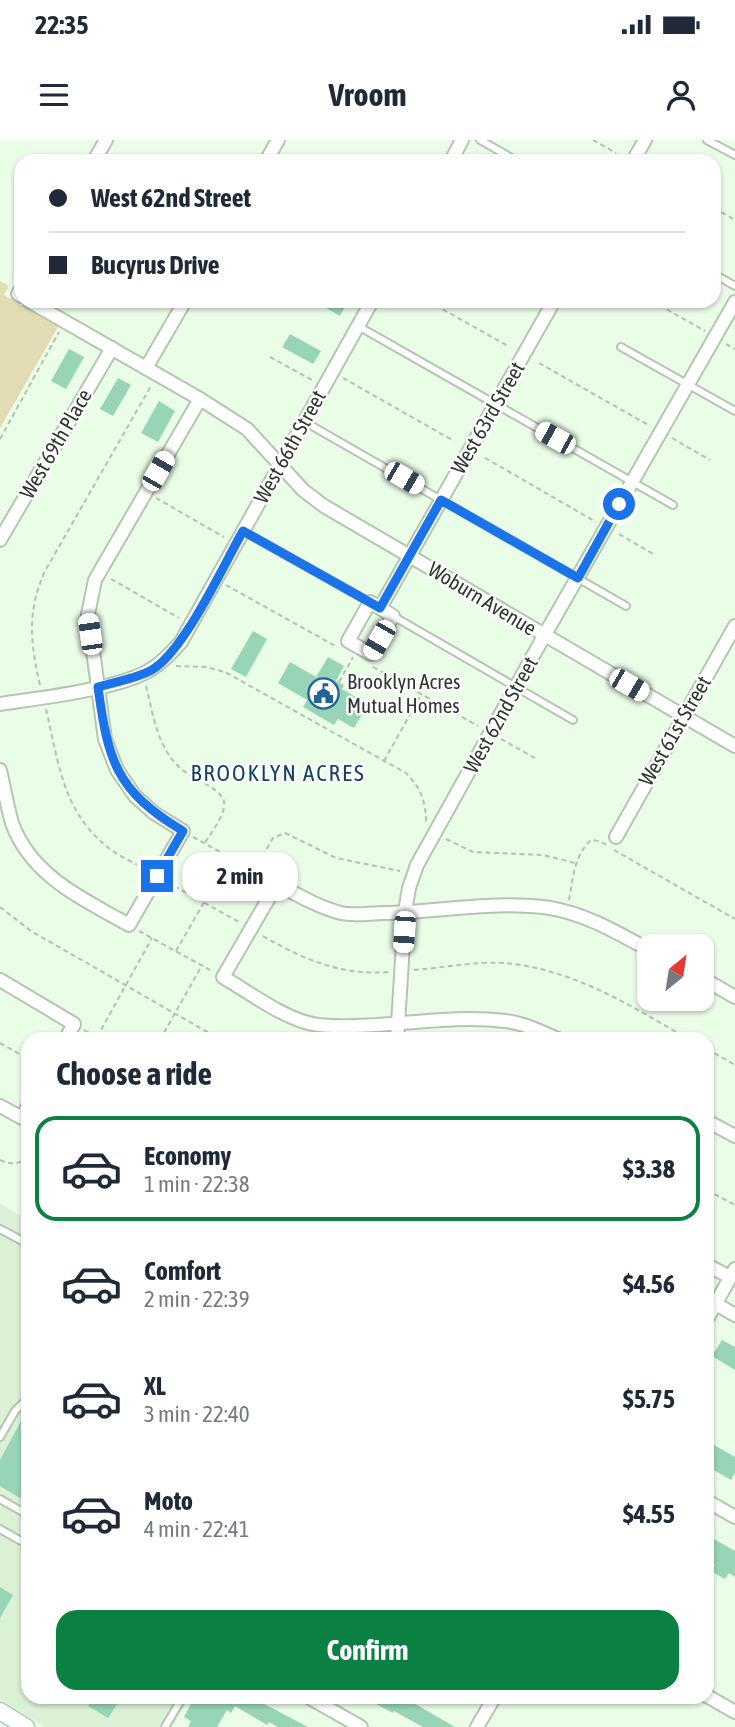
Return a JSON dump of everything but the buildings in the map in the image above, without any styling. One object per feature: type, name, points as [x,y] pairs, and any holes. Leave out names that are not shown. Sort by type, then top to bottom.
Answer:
[{"type":"street","name":"West 62nd Street","points":[[398,1032],[405,912],[417,865],[735,302]]},
{"type":"street","name":"Woburn Avenue","points":[[44,308],[247,429],[303,490],[324,506],[735,746]]},
{"type":"street","points":[[146,368],[181,308]]},
{"type":"street","name":"West 66th Street","points":[[0,704],[98,687],[151,670],[167,658],[181,642],[368,308]]},
{"type":"street","name":"West 63rd Street","points":[[393,616],[371,654],[348,641],[409,556],[550,308]]},
{"type":"street","name":"West 69th Place","points":[[0,540],[111,348]]},
{"type":"street","points":[[0,770],[13,823],[25,850],[49,877],[129,925],[183,831],[154,813],[135,796],[117,770],[105,739],[88,614],[95,580],[200,399]]},
{"type":"street","points":[[375,605],[393,616]]},
{"type":"street","name":"West 61st Street","points":[[615,837],[735,626]]},
{"type":"street","points":[[542,1032],[506,1021],[477,1019],[398,1024],[316,1024],[290,1016],[223,977],[277,884],[343,914],[521,905],[593,921],[637,944]]},
{"type":"street","points":[[0,980],[74,1024],[70,1032]]},
{"type":"street","points":[[714,985],[735,997]]},
{"type":"street","points":[[0,1106],[21,1117]]},
{"type":"street","points":[[714,1125],[735,1136]]},
{"type":"street","points":[[714,1267],[732,1273],[714,1307]]},
{"type":"street","points":[[716,1304],[735,1315]]},
{"type":"street","points":[[714,1505],[735,1517]]},
{"type":"street","points":[[714,1700],[735,1712]]},
{"type":"street","points":[[321,1704],[361,1727]]},
{"type":"street","points":[[477,1727],[490,1704]]},
{"type":"street","points":[[0,1711],[26,1727]]},
{"type":"lane","points":[[480,140],[505,154]]},
{"type":"lane","points":[[707,140],[735,155]]},
{"type":"lane","points":[[358,326],[673,505]]},
{"type":"lane","points":[[621,347],[735,411]]},
{"type":"lane","points":[[304,422],[626,606]]},
{"type":"lane","points":[[243,531],[375,605]]},
{"type":"lane","points":[[393,616],[573,720]]},
{"type":"lane","points":[[0,1229],[21,1240]]},
{"type":"lane","points":[[0,1437],[21,1405]]},
{"type":"lane","points":[[0,1499],[21,1511]]},
{"type":"lane","points":[[0,1529],[21,1541]]},
{"type":"lane","points":[[165,1727],[178,1704]]},
{"type":"path","points":[[593,140],[616,153]]},
{"type":"path","points":[[440,308],[508,346]]},
{"type":"path","points":[[664,308],[705,331]]},
{"type":"path","points":[[0,439],[59,332]]},
{"type":"path","points":[[726,343],[735,349]]},
{"type":"path","points":[[270,357],[313,381]]},
{"type":"path","points":[[538,363],[651,426]]},
{"type":"path","points":[[342,377],[454,441]]},
{"type":"path","points":[[40,685],[32,649],[31,618],[36,594],[46,570],[152,385]]},
{"type":"path","points":[[672,438],[710,460]]},
{"type":"path","points":[[485,458],[597,522]]},
{"type":"path","points":[[146,492],[225,538]]},
{"type":"path","points":[[618,534],[655,555]]},
{"type":"path","points":[[99,573],[180,618]]},
{"type":"path","points":[[339,682],[354,657]]},
{"type":"path","points":[[173,667],[206,667],[225,672],[406,773],[418,787],[426,806],[425,827]]},
{"type":"path","points":[[146,685],[159,737],[167,754],[179,768],[219,793],[224,800],[224,808],[205,844]]},
{"type":"path","points":[[384,761],[422,695]]},
{"type":"path","points":[[46,708],[63,783],[79,819],[106,846],[293,954],[332,969],[389,972]]},
{"type":"path","points":[[502,739],[535,758]]},
{"type":"path","points":[[183,831],[277,884]]},
{"type":"path","points":[[254,871],[273,838],[285,833],[336,858],[400,871]]},
{"type":"path","points":[[446,839],[473,852],[543,855],[576,863]]},
{"type":"path","points":[[566,913],[576,863],[587,844],[599,841],[735,919]]},
{"type":"path","points":[[176,951],[229,857]]},
{"type":"path","points":[[0,907],[31,931],[207,1032]]},
{"type":"path","points":[[129,925],[223,977]]},
{"type":"path","points":[[100,1032],[152,938]]},
{"type":"path","points":[[412,970],[502,963],[545,969],[595,986],[676,1032]]},
{"type":"path","points":[[164,1032],[202,965]]},
{"type":"path","points":[[74,1024],[88,1032]]},
{"type":"path","points":[[0,1043],[21,1055]]},
{"type":"path","points":[[714,1053],[735,1065]]},
{"type":"path","points":[[0,1160],[11,1164],[21,1162]]},
{"type":"path","points":[[714,1194],[735,1205]]},
{"type":"shaded area","points":[[0,281],[9,286],[4,295],[14,301],[14,308],[26,308],[58,327],[0,428]]},
{"type":"shaded area","points":[[0,1204],[21,1216],[21,1704],[186,1704],[172,1727],[45,1727],[0,1699]]},
{"type":"place","name":"Brooklyn Acres Mutual Homes","points":[[324,694]]},
{"type":"district","name":"BROOKLYN ACRES","points":[[278,773]]},
{"type":"route","points":[[157,876],[183,831],[154,813],[135,796],[117,770],[105,739],[98,687],[151,670],[167,658],[181,642],[243,531],[380,608],[441,500],[578,578],[619,504]]}]
